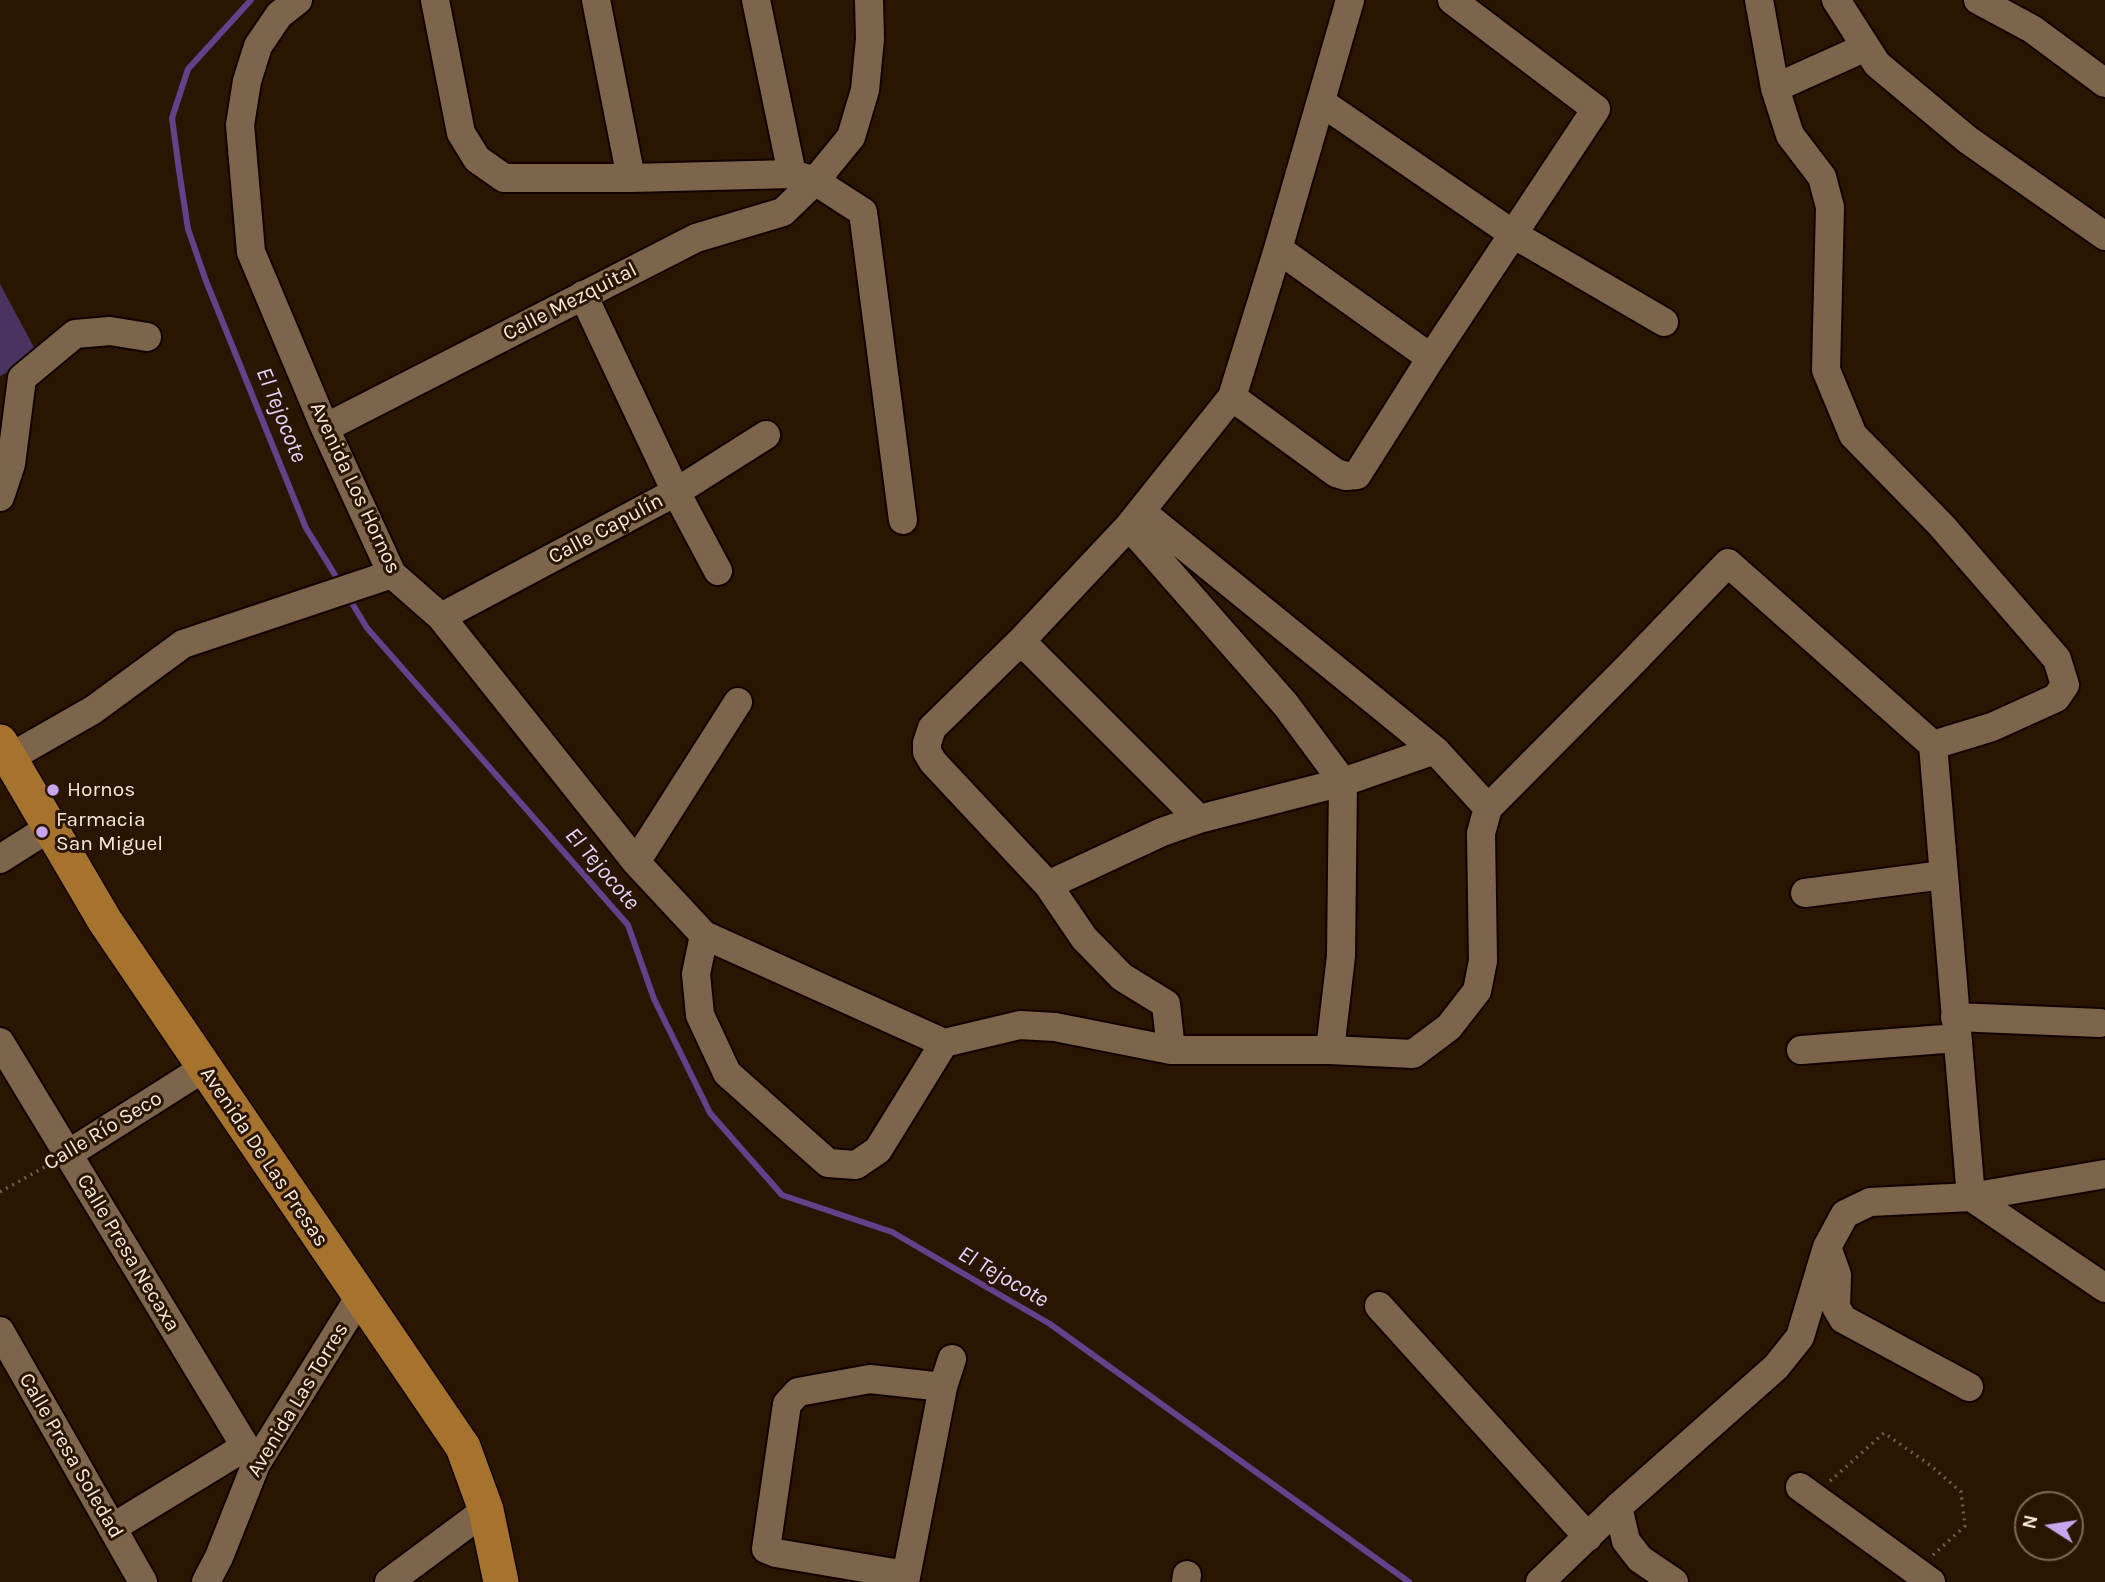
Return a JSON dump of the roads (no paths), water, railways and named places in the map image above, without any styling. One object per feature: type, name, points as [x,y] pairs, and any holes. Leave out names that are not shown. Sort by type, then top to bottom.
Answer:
[{"type":"main road","name":"Avenida De Las Presas","points":[[5,750],[105,921],[359,1298],[463,1447],[486,1510],[501,1582]]},
{"type":"street","name":"Avenida Los Hornos","points":[[298,0],[279,15],[258,46],[247,81],[240,125],[251,252],[325,428],[391,574],[441,617],[636,862],[704,935]]},
{"type":"street","points":[[435,0],[461,133],[477,159],[504,178],[803,178],[863,212],[904,520]]},
{"type":"street","points":[[596,0],[631,178]]},
{"type":"street","points":[[756,0],[803,178]]},
{"type":"street","name":"Calle Mezquital","points":[[325,428],[696,238],[783,212],[803,178],[851,137],[865,90],[870,38],[869,0]]},
{"type":"street","points":[[1171,1050],[1166,1004],[1122,978],[1084,938],[1048,886],[933,762],[927,752],[927,743],[932,728],[1021,641],[1135,519],[1232,397],[1350,0]]},
{"type":"street","points":[[1232,397],[1336,473],[1357,475],[1596,109],[1451,0]]},
{"type":"street","points":[[1759,0],[1775,88],[1790,135],[1822,177],[1830,207],[1826,370],[1853,435],[1941,525],[2057,659],[2065,685],[2056,698],[1992,727],[1933,746]]},
{"type":"street","points":[[1836,0],[1877,64],[1968,140],[2105,236]]},
{"type":"street","points":[[1978,0],[2032,29],[2105,83]]},
{"type":"street","points":[[1775,88],[1866,47]]},
{"type":"street","points":[[1321,102],[1513,234],[1664,322]]},
{"type":"street","points":[[1278,249],[1431,358]]},
{"type":"street","points":[[583,295],[676,492],[718,571]]},
{"type":"street","points":[[0,497],[11,464],[22,378],[75,334],[110,331],[147,337]]},
{"type":"street","name":"Calle Capulín","points":[[441,617],[676,492],[766,435]]},
{"type":"street","points":[[1135,519],[1435,750],[1488,808]]},
{"type":"street","points":[[1135,519],[1286,705],[1343,782],[1342,956],[1330,1050]]},
{"type":"street","points":[[944,1043],[878,1150],[856,1165],[828,1163],[727,1073],[700,1015],[696,974],[704,935],[944,1043],[1020,1025],[1055,1027],[1171,1050],[1330,1050],[1413,1054],[1449,1027],[1477,991],[1483,961],[1481,833],[1488,808],[1727,563],[1933,746],[1970,1197]]},
{"type":"street","points":[[5,750],[93,710],[183,644],[391,574]]},
{"type":"street","points":[[1021,641],[1199,819]]},
{"type":"street","points":[[636,862],[738,702]]},
{"type":"street","points":[[1048,886],[1162,832],[1199,819],[1343,782],[1435,750]]},
{"type":"street","points":[[0,859],[49,828]]},
{"type":"street","points":[[1805,893],[1944,875]]},
{"type":"street","points":[[1801,1049],[1956,1027],[2099,1023]]},
{"type":"street","name":"Calle Presa Necaxa","points":[[0,1042],[251,1455]]},
{"type":"street","name":"Calle Río Seco","points":[[68,1154],[204,1068]]},
{"type":"street","points":[[1540,1582],[1618,1507],[1776,1367],[1800,1337],[1827,1247],[1845,1214],[1870,1202],[1970,1197],[2105,1174]]},
{"type":"street","points":[[1970,1197],[2105,1288]]},
{"type":"street","points":[[1827,1247],[1837,1275],[1836,1307],[1843,1320],[1969,1387]]},
{"type":"street","name":"Avenida Las Torres","points":[[206,1582],[219,1557],[251,1455],[359,1298]]},
{"type":"street","points":[[1379,1306],[1588,1537]]},
{"type":"street","name":"Calle Presa Soledad","points":[[0,1331],[143,1582]]},
{"type":"street","points":[[943,1387],[870,1379],[798,1392],[787,1404],[766,1549],[906,1579],[943,1387],[952,1359]]},
{"type":"street","points":[[112,1528],[251,1455]]},
{"type":"street","points":[[1806,1492],[1923,1577]]},
{"type":"street","points":[[1618,1507],[1626,1541],[1640,1559],[1674,1582]]},
{"type":"street","points":[[389,1582],[486,1510]]},
{"type":"waterway","name":"El Tejocote","points":[[251,0],[188,69],[172,118],[188,229],[206,281],[306,528],[340,583]]},
{"type":"waterway","name":"El Tejocote","points":[[347,595],[367,628],[628,925],[654,999],[710,1113],[782,1195],[892,1232],[1050,1324],[1409,1582]]},
{"type":"place","name":"Hornos","points":[[53,790]]},
{"type":"place","name":"Farmacia San Miguel","points":[[42,832]]}]
